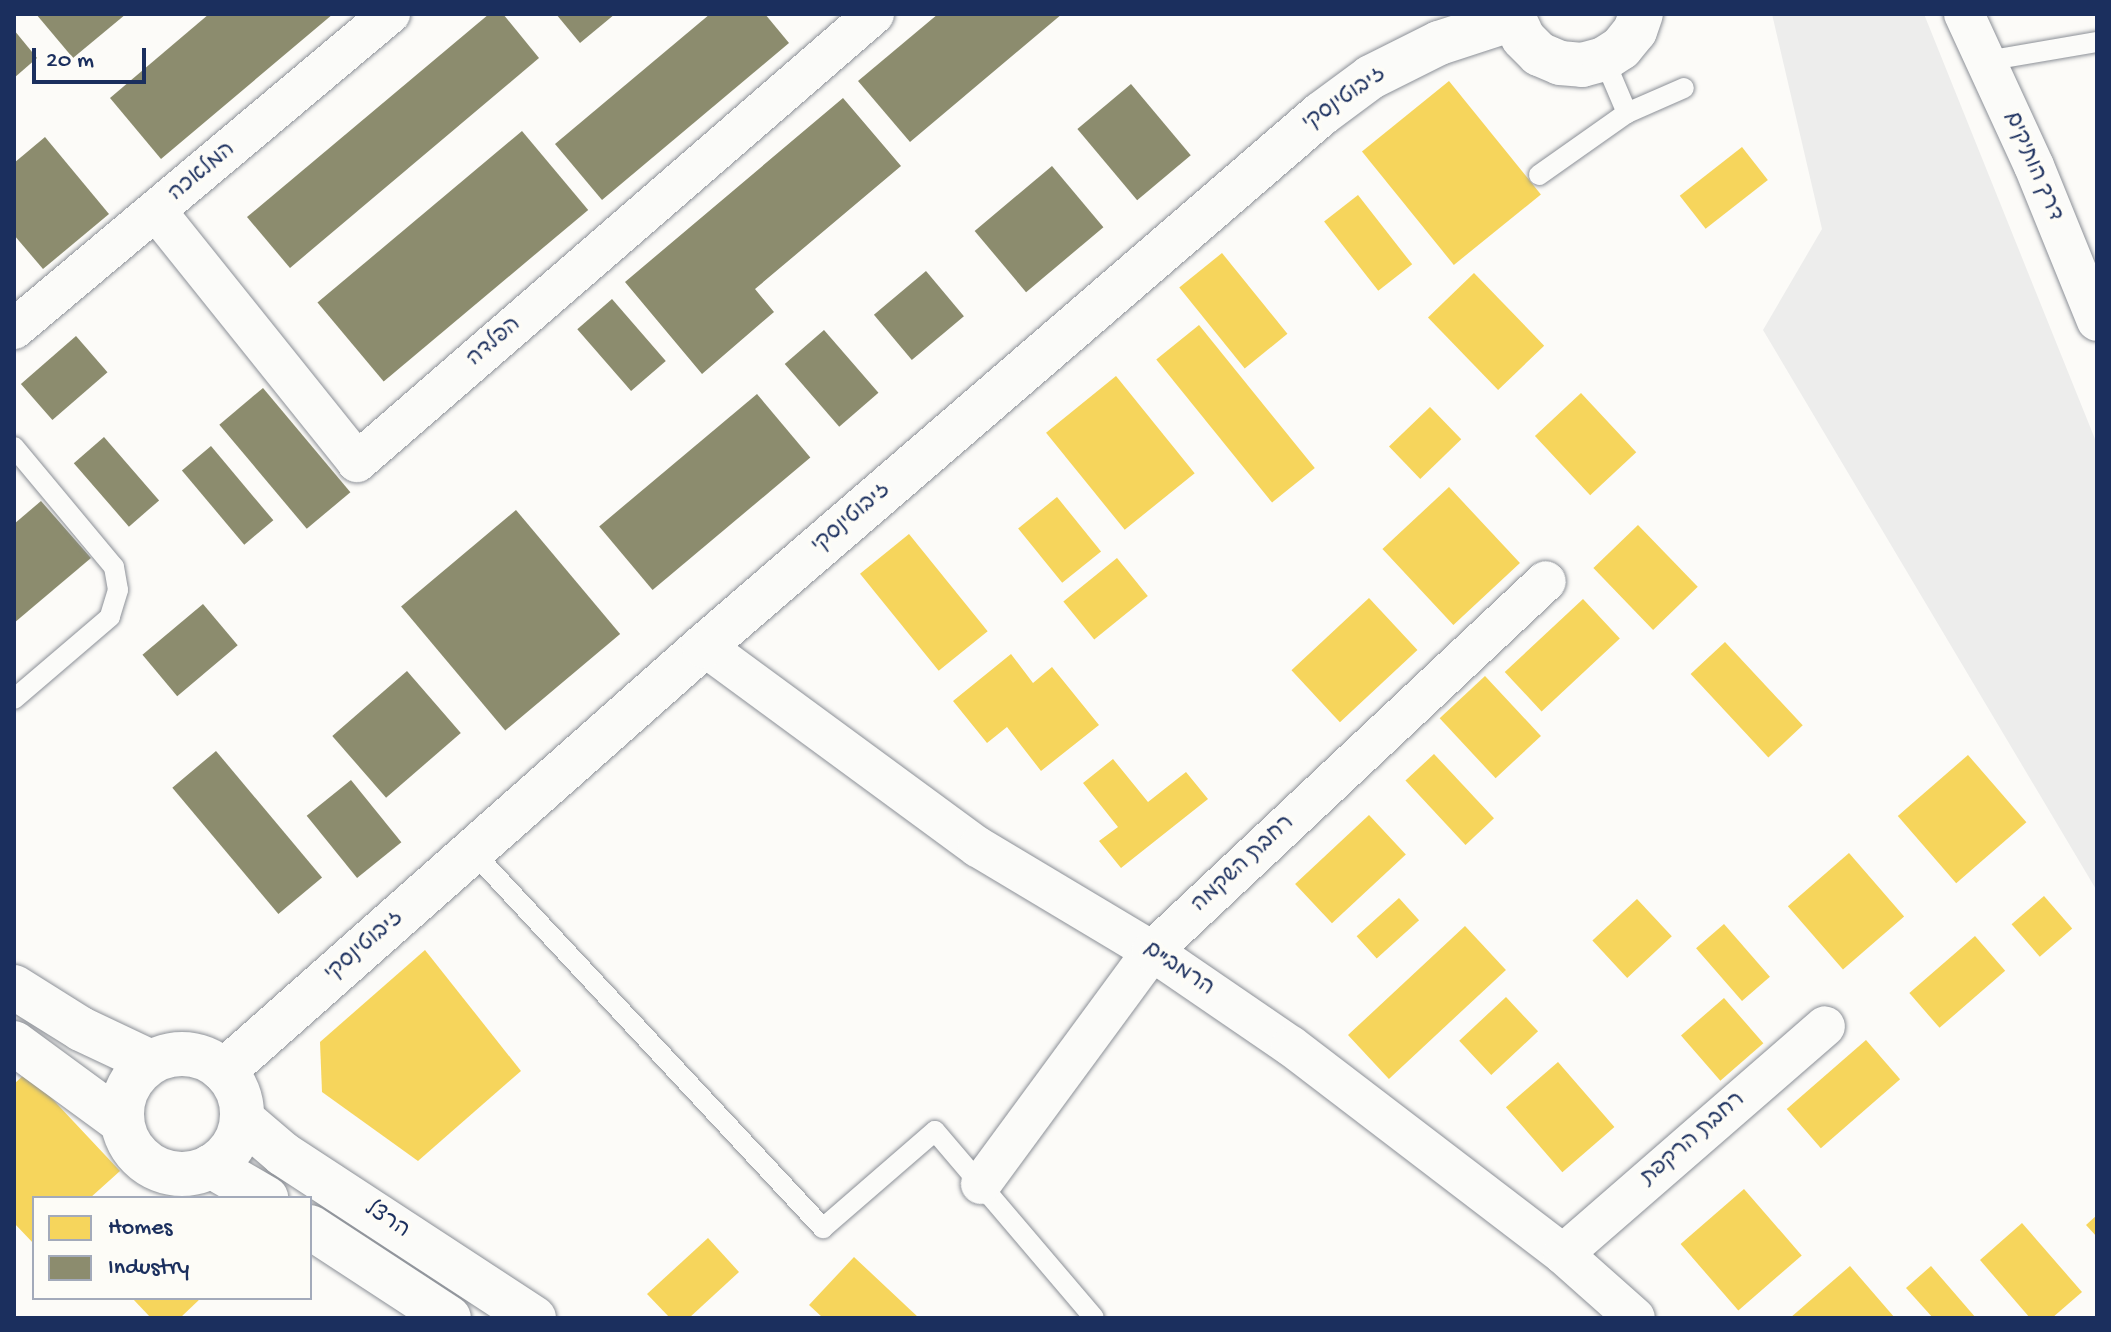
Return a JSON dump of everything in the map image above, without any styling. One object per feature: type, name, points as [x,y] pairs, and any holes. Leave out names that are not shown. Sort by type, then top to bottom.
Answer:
[{"type":"street","name":"המלאכה","points":[[14,329],[390,14]]},
{"type":"street","name":"הפלדה","points":[[157,212],[357,462],[874,14]]},
{"type":"street","points":[[1513,16],[1523,38],[1539,54],[1560,63],[1582,65],[1604,59],[1621,48],[1635,31],[1641,14]]},
{"type":"street","name":"דרך הותיקים","points":[[1964,14],[2097,321]]},
{"type":"street","name":"ז'בוטינסקי","points":[[224,1071],[704,646],[1321,114],[1371,77],[1439,43],[1513,16]]},
{"type":"street","name":"רחבת השקמה","points":[[981,1184],[1152,951],[1546,581]]},
{"type":"street","name":"הרמב\"ם","points":[[704,646],[978,847],[1152,951],[1291,1046],[1563,1254],[1635,1318]]},
{"type":"street","points":[[14,987],[81,1029],[151,1062]]},
{"type":"street","name":"רחבת הרקפת","points":[[1563,1254],[1825,1026]]},
{"type":"street","points":[[14,1043],[122,1122]]},
{"type":"street","points":[[181,1054],[197,1056],[224,1071],[240,1101],[242,1119],[237,1138],[226,1154],[211,1166],[193,1173],[173,1174],[155,1168],[139,1157],[128,1141],[122,1122],[127,1088],[151,1062],[181,1054]]},
{"type":"street","name":"הרצל","points":[[242,1119],[283,1154],[534,1318]]},
{"type":"street","points":[[211,1166],[263,1196]]},
{"type":"street","points":[[312,1228],[449,1318]]},
{"type":"lane","points":[[1986,61],[2097,42]]},
{"type":"lane","points":[[1604,59],[1627,113]]},
{"type":"lane","points":[[1539,175],[1627,113],[1684,88]]},
{"type":"lane","points":[[14,447],[114,567],[118,590],[110,617],[14,699]]},
{"type":"lane","points":[[473,852],[823,1228],[935,1131],[1094,1318]]},
{"type":"shaded area","points":[[1772,14],[1924,14],[2097,444],[2097,891],[1763,330],[1822,229]]},
{"type":"building: Homes","points":[[1449,81],[1541,194],[1454,265],[1362,151]]},
{"type":"building: Homes","points":[[1742,147],[1768,180],[1706,229],[1680,196]]},
{"type":"building: Homes","points":[[1358,195],[1412,264],[1378,291],[1324,221]]},
{"type":"building: Homes","points":[[1222,253],[1287,334],[1245,368],[1179,288]]},
{"type":"building: Homes","points":[[1474,273],[1544,346],[1498,390],[1428,317]]},
{"type":"building: Homes","points":[[1199,325],[1315,468],[1272,503],[1156,360]]},
{"type":"building: Homes","points":[[1116,376],[1195,473],[1125,530],[1046,433]]},
{"type":"building: Homes","points":[[1581,393],[1636,452],[1590,495],[1535,436]]},
{"type":"building: Homes","points":[[1430,407],[1461,439],[1420,479],[1389,447]]},
{"type":"building: Homes","points":[[1449,487],[1520,563],[1453,625],[1382,549]]},
{"type":"building: Homes","points":[[1057,497],[1101,551],[1062,583],[1018,528]]},
{"type":"building: Homes","points":[[1638,525],[1698,587],[1653,630],[1593,568]]},
{"type":"building: Homes","points":[[909,534],[988,631],[939,671],[860,574]]},
{"type":"building: Homes","points":[[1117,558],[1148,596],[1094,640],[1063,601]]},
{"type":"building: Homes","points":[[1369,598],[1417,650],[1340,722],[1291,670]]},
{"type":"building: Homes","points":[[1583,599],[1620,638],[1542,711],[1505,672]]},
{"type":"building: Homes","points":[[1725,642],[1803,725],[1768,757],[1691,674]]},
{"type":"building: Homes","points":[[1011,654],[1033,683],[1052,667],[1099,725],[1041,771],[1007,727],[987,743],[953,701]]},
{"type":"building: Homes","points":[[1485,676],[1541,736],[1496,778],[1440,718]]},
{"type":"building: Homes","points":[[1434,754],[1494,818],[1465,845],[1405,781]]},
{"type":"building: Homes","points":[[1968,755],[2026,822],[1956,883],[1898,816]]},
{"type":"building: Homes","points":[[1113,759],[1148,802],[1186,772],[1208,799],[1121,868],[1099,841],[1118,827],[1083,783]]},
{"type":"building: Homes","points":[[1369,815],[1406,854],[1332,923],[1295,884]]},
{"type":"building: Homes","points":[[1849,853],[1904,916],[1843,970],[1788,906]]},
{"type":"building: Homes","points":[[2044,896],[2072,928],[2040,957],[2012,924]]},
{"type":"building: Homes","points":[[1399,898],[1419,920],[1377,958],[1357,936]]},
{"type":"building: Homes","points":[[1637,899],[1672,936],[1627,978],[1592,941]]},
{"type":"building: Homes","points":[[1724,924],[1770,977],[1742,1001],[1696,948]]},
{"type":"building: Homes","points":[[1465,926],[1506,970],[1389,1079],[1348,1035]]},
{"type":"building: Homes","points":[[1975,936],[2005,971],[1940,1028],[1909,993]]},
{"type":"building: Homes","points":[[425,950],[521,1071],[418,1161],[322,1092],[320,1042]]},
{"type":"building: Homes","points":[[1506,997],[1538,1031],[1491,1075],[1459,1041]]},
{"type":"building: Homes","points":[[1724,998],[1763,1043],[1720,1081],[1681,1035]]},
{"type":"building: Homes","points":[[1866,1040],[1900,1079],[1821,1148],[1787,1109]]},
{"type":"building: Homes","points":[[1558,1062],[1614,1127],[1562,1172],[1506,1107]]},
{"type":"building: Homes","points":[[27,1072],[120,1171],[92,1196],[32,1196],[32,1242],[14,1223],[14,1084]]},
{"type":"building: Homes","points":[[1744,1189],[1802,1255],[1738,1311],[1681,1244]]},
{"type":"building: Homes","points":[[2097,1215],[2097,1237],[2086,1225]]},
{"type":"building: Homes","points":[[2022,1223],[2082,1292],[2052,1318],[2030,1318],[1980,1260]]},
{"type":"building: Homes","points":[[708,1238],[739,1272],[689,1318],[670,1318],[647,1294]]},
{"type":"building: Homes","points":[[854,1257],[919,1318],[823,1318],[809,1305]]},
{"type":"building: Homes","points":[[1850,1266],[1895,1318],[1790,1318]]},
{"type":"building: Homes","points":[[1931,1266],[1976,1318],[1933,1318],[1906,1288]]},
{"type":"building: Homes","points":[[134,1300],[199,1300],[180,1318],[151,1318]]},
{"type":"building: Industry","points":[[36,14],[126,14],[73,58]]},
{"type":"building: Industry","points":[[209,14],[333,14],[161,159],[110,98]]},
{"type":"building: Industry","points":[[489,14],[503,14],[539,58],[290,268],[247,217]]},
{"type":"building: Industry","points":[[556,14],[615,14],[580,43]]},
{"type":"building: Industry","points":[[710,14],[765,14],[789,43],[602,200],[555,144]]},
{"type":"building: Industry","points":[[938,14],[1062,14],[910,142],[858,81]]},
{"type":"building: Industry","points":[[14,30],[37,58],[14,78]]},
{"type":"building: Industry","points":[[1131,84],[1191,155],[1137,200],[1077,129]]},
{"type":"building: Industry","points":[[843,98],[901,166],[755,289],[774,312],[702,374],[625,282]]},
{"type":"building: Industry","points":[[522,131],[588,210],[384,382],[317,303]]},
{"type":"building: Industry","points":[[45,137],[109,214],[43,269],[14,235],[14,163]]},
{"type":"building: Industry","points":[[1052,166],[1103,227],[1026,292],[975,231]]},
{"type":"building: Industry","points":[[926,271],[964,316],[912,360],[874,315]]},
{"type":"building: Industry","points":[[612,299],[666,361],[631,391],[577,329]]},
{"type":"building: Industry","points":[[824,330],[878,393],[839,427],[785,364]]},
{"type":"building: Industry","points":[[76,336],[107,372],[52,420],[21,384]]},
{"type":"building: Industry","points":[[263,388],[350,492],[307,529],[219,425]]},
{"type":"building: Industry","points":[[757,394],[810,458],[653,590],[599,526]]},
{"type":"building: Industry","points":[[104,437],[159,500],[129,527],[74,463]]},
{"type":"building: Industry","points":[[211,446],[273,520],[244,545],[182,470]]},
{"type":"building: Industry","points":[[41,501],[91,558],[14,623],[14,524]]},
{"type":"building: Industry","points":[[516,510],[620,634],[505,731],[401,606]]},
{"type":"building: Industry","points":[[203,604],[238,645],[177,696],[142,655]]},
{"type":"building: Industry","points":[[407,671],[461,733],[386,798],[332,736]]},
{"type":"building: Industry","points":[[216,751],[322,877],[278,914],[172,788]]},
{"type":"building: Industry","points":[[351,780],[401,842],[357,878],[307,816]]}]
